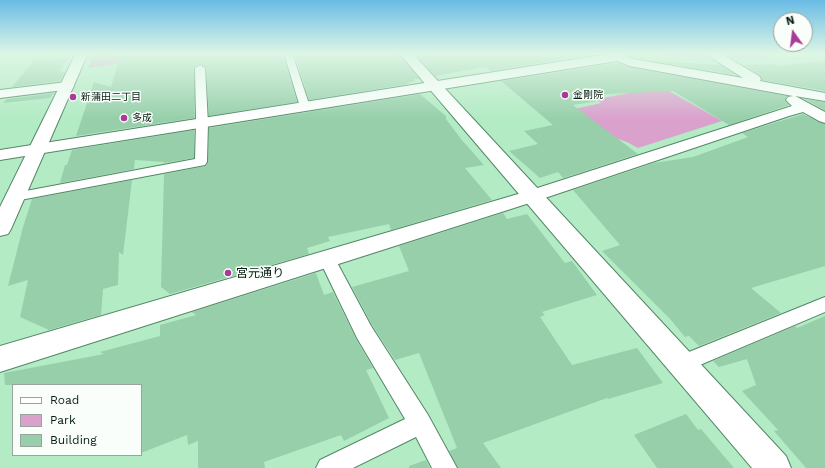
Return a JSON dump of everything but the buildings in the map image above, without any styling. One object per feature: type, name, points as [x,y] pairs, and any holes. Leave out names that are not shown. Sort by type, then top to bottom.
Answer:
[{"type":"street","points":[[0,229],[72,75]]},
{"type":"street","points":[[424,75],[774,468]]},
{"type":"street","points":[[0,155],[501,75]]},
{"type":"street","points":[[704,75],[825,97]]},
{"type":"street","points":[[748,75],[825,118]]},
{"type":"street","points":[[0,94],[67,86]]},
{"type":"street","points":[[0,359],[532,196],[805,107]]},
{"type":"lane","points":[[15,197],[201,162],[202,123],[200,75]]},
{"type":"lane","points":[[295,75],[305,107]]},
{"type":"lane","points":[[326,259],[364,332],[420,423],[445,468]]},
{"type":"lane","points":[[681,364],[825,304]]},
{"type":"lane","points":[[328,468],[420,423]]},
{"type":"green space","points":[[662,87],[722,121],[638,148],[627,142],[548,115],[601,103],[597,99]]},
{"type":"place","name":"金剛院","points":[[565,95]]},
{"type":"place","name":"新蒲田二丁目","points":[[73,97]]},
{"type":"place","name":"多成","points":[[124,118]]},
{"type":"place","name":"宮元通り","points":[[228,273]]}]
